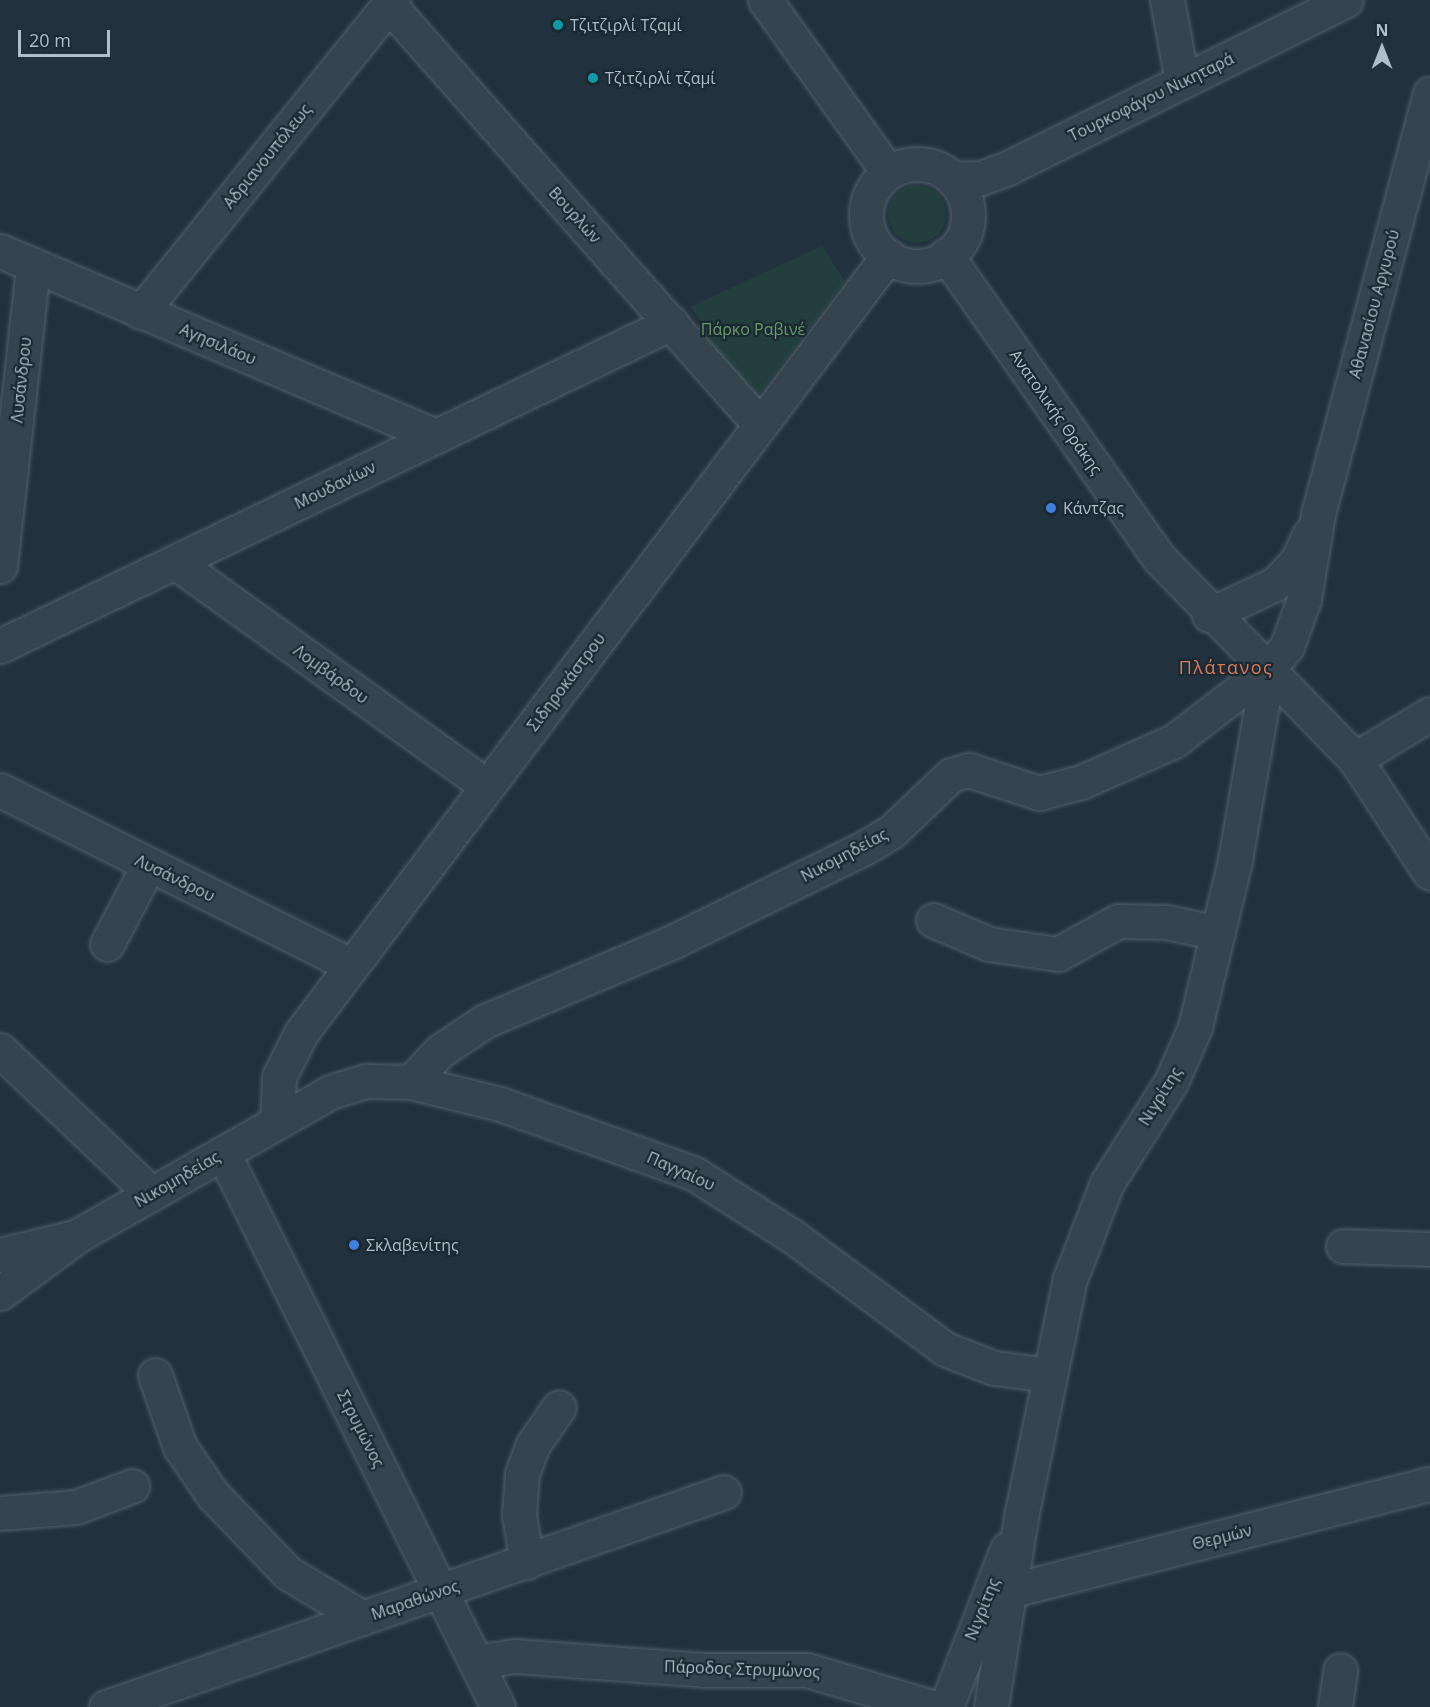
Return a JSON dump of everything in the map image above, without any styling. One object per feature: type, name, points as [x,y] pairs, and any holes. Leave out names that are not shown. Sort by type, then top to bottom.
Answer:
[{"type":"street","points":[[765,0],[888,172]]},
{"type":"street","points":[[1167,0],[1182,81]]},
{"type":"street","name":"Τουρκοφάγου Νικηταρά","points":[[952,178],[992,174],[1346,0]]},
{"type":"street","name":"Αδριανουπόλεως","points":[[141,312],[391,3]]},
{"type":"street","name":"Βουρλών","points":[[391,3],[760,425]]},
{"type":"street","name":"Αθανασίου Αργυρού","points":[[1268,669],[1297,624],[1318,514],[1417,192],[1430,94]]},
{"type":"street","points":[[919,164],[952,178],[968,213],[961,239],[946,255],[916,266],[888,256],[872,239],[866,211],[871,192],[888,172],[919,164]]},
{"type":"street","name":"Αγησιλάου","points":[[0,251],[435,436]]},
{"type":"street","name":"Ανατολικής Θράκης","points":[[946,255],[1159,558],[1209,615],[1268,669],[1355,759],[1430,873]]},
{"type":"street","name":"Σιδηροκάστρου","points":[[277,1121],[284,1062],[351,965],[888,256]]},
{"type":"street","name":"Λυσάνδρου","points":[[0,566],[33,265]]},
{"type":"street","name":"Μουδανίων","points":[[0,646],[671,323]]},
{"type":"street","name":"Αθανασίου Αργυρού","points":[[1209,615],[1284,577],[1318,514]]},
{"type":"street","name":"Λομβάρδου","points":[[175,562],[487,786]]},
{"type":"street","name":"Νιγρίτης","points":[[991,1707],[1013,1590],[1022,1512],[1049,1375],[1085,1233],[1122,1155],[1177,1072],[1198,1017],[1218,933],[1268,669]]},
{"type":"street","name":"Νικομηδείας","points":[[411,1082],[440,1051],[485,1021],[672,942],[864,848],[891,832],[951,775],[969,770],[1032,792],[1073,785],[1174,741],[1268,669]]},
{"type":"street","points":[[1355,759],[1430,714]]},
{"type":"street","name":"Λυσάνδρου","points":[[0,790],[351,965]]},
{"type":"street","points":[[107,944],[149,864]]},
{"type":"street","points":[[933,920],[988,944],[1058,954],[1118,921],[1148,920],[1218,933]]},
{"type":"street","points":[[0,1050],[152,1194]]},
{"type":"street","name":"Παγγαίου","points":[[277,1121],[349,1085],[411,1082],[500,1104],[695,1174],[792,1236],[945,1349],[994,1368],[1049,1375]]},
{"type":"street","name":"Νικομηδείας","points":[[0,1293],[77,1236],[277,1121]]},
{"type":"street","name":"Στρυμώνος","points":[[223,1153],[498,1707]]},
{"type":"street","name":"Νικομηδείας","points":[[0,1255],[77,1236]]},
{"type":"street","points":[[1343,1246],[1430,1249]]},
{"type":"street","points":[[154,1375],[180,1448],[213,1495],[288,1573],[363,1618]]},
{"type":"street","points":[[527,1562],[519,1515],[522,1474],[532,1446],[559,1407]]},
{"type":"street","name":"Θερμών","points":[[1013,1590],[1430,1484]]},
{"type":"street","points":[[0,1513],[76,1507],[132,1486]]},
{"type":"street","name":"Μαραθώνος","points":[[106,1707],[724,1492]]},
{"type":"street","name":"Νιγρίτης","points":[[946,1707],[1022,1512]]},
{"type":"street","name":"Πάροδος Στρυμώνος","points":[[477,1662],[515,1656],[716,1671],[807,1670],[932,1707]]},
{"type":"street","points":[[1335,1707],[1340,1670]]},
{"type":"green space","points":[[917,185],[928,187],[938,193],[944,203],[946,214],[944,225],[938,235],[928,241],[917,243],[906,241],[896,235],[890,225],[888,214],[890,203],[896,193],[906,187]]},
{"type":"green space","name":"Πάρκο Ραβινέ","points":[[822,246],[845,282],[756,398],[699,334],[706,328],[690,307]]},
{"type":"place","name":"Τζιτζιρλί Τζαμί","points":[[558,25]]},
{"type":"place","name":"Τζιτζιρλί τζαμί","points":[[593,78]]},
{"type":"place","name":"Κάντζας","points":[[1051,508]]},
{"type":"place","name":"Σκλαβενίτης","points":[[354,1245]]},
{"type":"district","name":"Πλάτανος","points":[[1226,667]]}]
